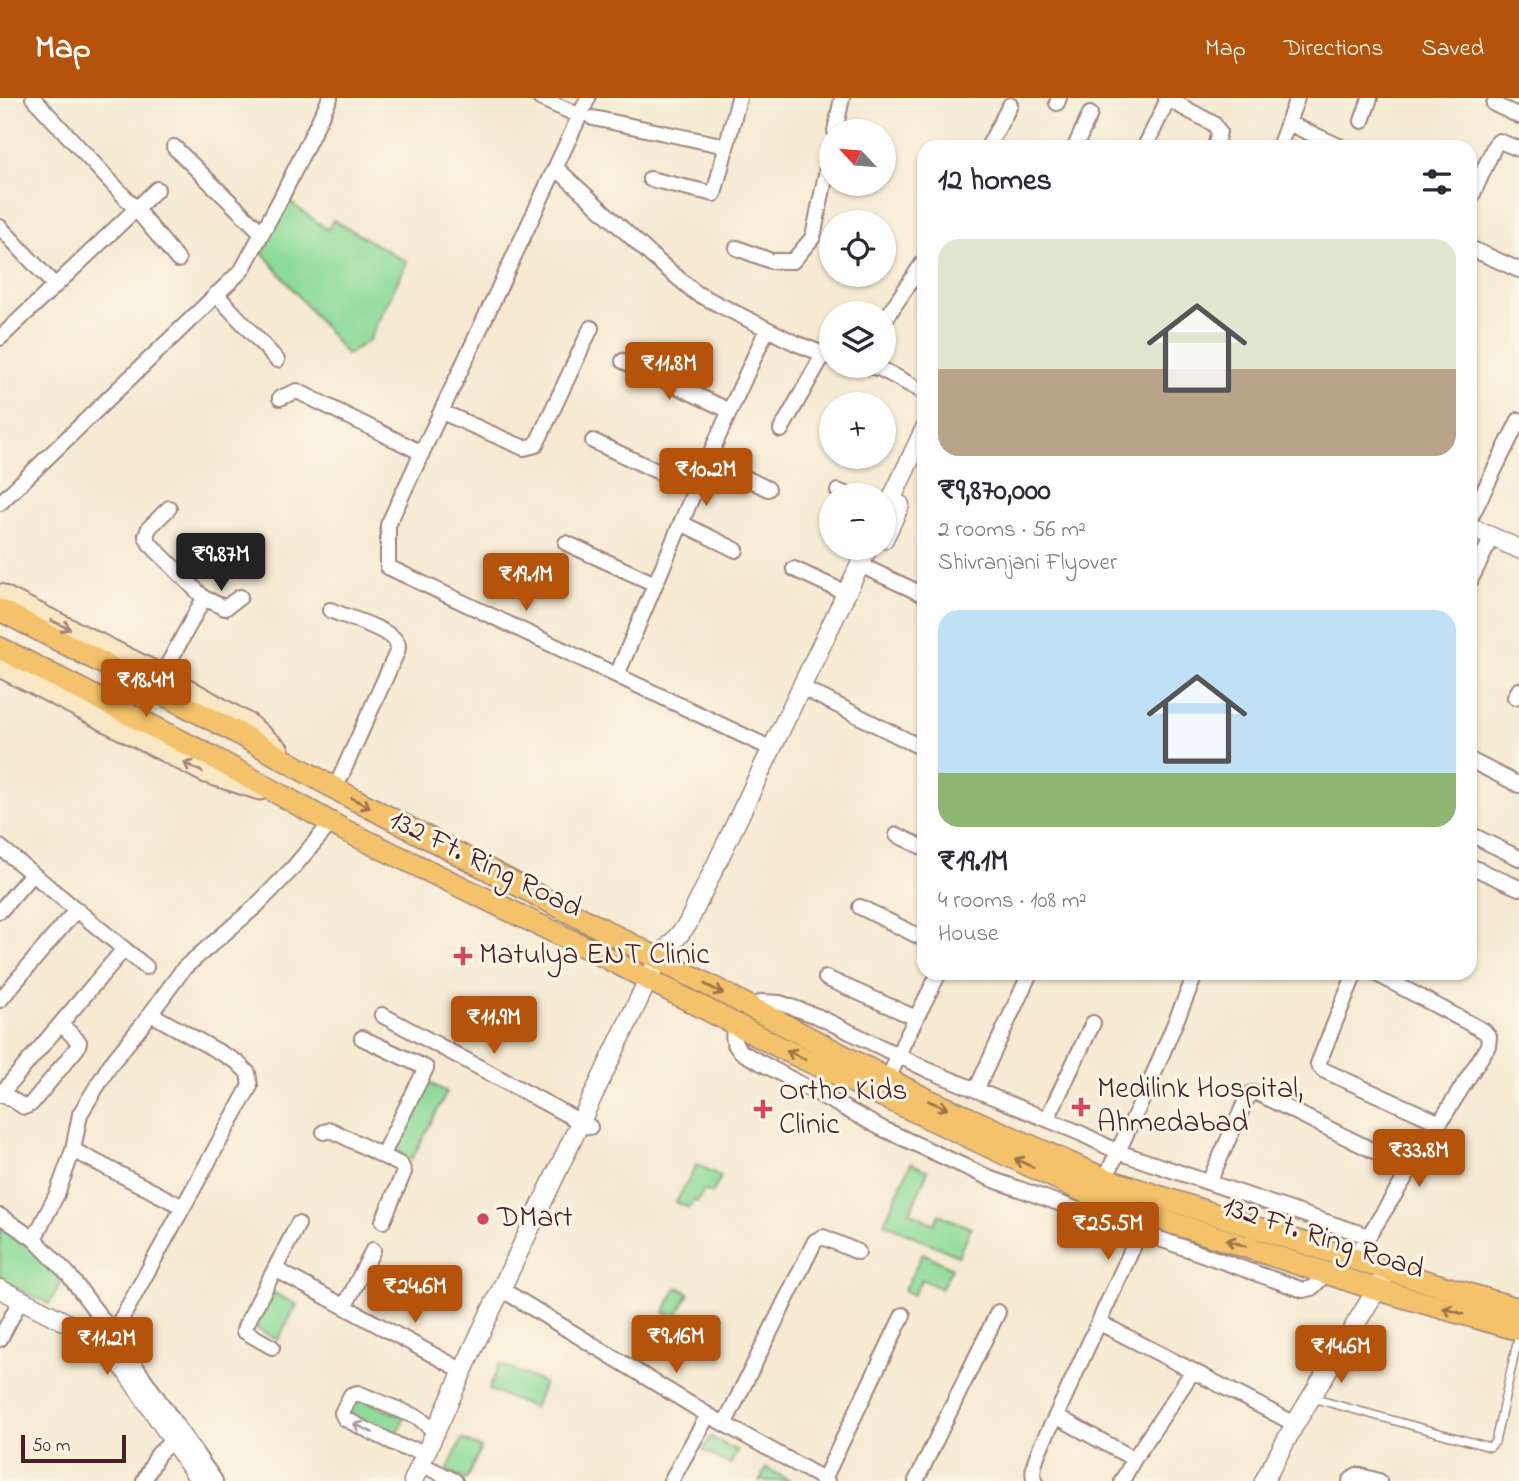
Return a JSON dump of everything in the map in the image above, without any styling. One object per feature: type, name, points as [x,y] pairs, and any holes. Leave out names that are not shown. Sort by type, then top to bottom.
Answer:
[{"type":"main road","points":[[0,594],[162,675],[249,724],[301,770]]},
{"type":"main road","name":"132 Ft. Ring Road","points":[[0,610],[232,730],[335,789],[663,963],[933,1102],[1105,1180],[1519,1309]]},
{"type":"main road","name":"132 Ft. Ring Road","points":[[0,648],[216,759],[331,823],[813,1063],[1102,1200],[1144,1223],[1326,1272],[1519,1332]]},
{"type":"main road","points":[[0,667],[206,773],[281,796]]},
{"type":"street","points":[[33,98],[136,209],[178,260]]},
{"type":"street","points":[[0,503],[242,270],[330,98]]},
{"type":"street","points":[[540,98],[587,117],[726,146]]},
{"type":"street","points":[[588,98],[587,117],[556,168],[388,525],[388,567],[772,749]]},
{"type":"street","points":[[650,179],[714,194],[739,98]]},
{"type":"street","points":[[838,119],[842,98]]},
{"type":"street","points":[[1148,140],[1167,98],[1214,124],[1219,132],[1217,140]]},
{"type":"street","points":[[1282,140],[1297,98]]},
{"type":"street","points":[[1362,121],[1370,98]]},
{"type":"street","points":[[992,140],[1010,105]]},
{"type":"street","points":[[1493,106],[1519,116]]},
{"type":"street","points":[[1077,140],[1090,114]]},
{"type":"street","points":[[1288,123],[1326,140]]},
{"type":"street","points":[[1477,185],[1499,141],[1519,149]]},
{"type":"street","points":[[174,147],[262,233]]},
{"type":"street","points":[[556,168],[696,293],[819,352]]},
{"type":"street","points":[[0,338],[157,189]]},
{"type":"street","points":[[737,248],[771,261],[793,261],[813,237],[821,196]]},
{"type":"street","points":[[0,228],[55,286]]},
{"type":"street","points":[[1477,251],[1519,270]]},
{"type":"street","points":[[896,303],[917,272]]},
{"type":"street","points":[[216,294],[277,360]]},
{"type":"street","points":[[442,412],[524,448],[536,446],[591,328]]},
{"type":"street","points":[[617,675],[708,459],[767,329]]},
{"type":"street","points":[[623,361],[730,411]]},
{"type":"street","points":[[781,430],[819,369]]},
{"type":"street","points":[[896,377],[917,388]]},
{"type":"street","points":[[280,398],[297,391],[422,453]]},
{"type":"street","points":[[1477,508],[1513,449],[1519,420]]},
{"type":"street","points":[[593,441],[695,489]]},
{"type":"street","points":[[896,488],[917,445]]},
{"type":"street","points":[[708,459],[768,489]]},
{"type":"street","points":[[896,514],[917,470]]},
{"type":"street","points":[[169,508],[149,528],[146,536],[150,544],[204,598],[225,608],[240,597]]},
{"type":"street","points":[[681,523],[736,550]]},
{"type":"street","points":[[1477,530],[1519,549]]},
{"type":"street","points":[[1477,540],[1519,559]]},
{"type":"street","points":[[566,543],[655,584]]},
{"type":"street","points":[[1477,567],[1488,545]]},
{"type":"street","points":[[663,963],[696,930],[865,560]]},
{"type":"street","points":[[413,1481],[463,1371],[505,1291],[653,982],[687,925],[772,749],[806,690],[846,593],[870,560]]},
{"type":"street","points":[[864,567],[917,592]]},
{"type":"street","points":[[794,569],[846,593]]},
{"type":"street","points":[[162,675],[204,598]]},
{"type":"street","points":[[330,610],[382,632],[398,645],[335,789]]},
{"type":"street","points":[[806,690],[917,746]]},
{"type":"street","points":[[1477,764],[1519,785]]},
{"type":"street","points":[[34,1239],[57,1194],[73,1150],[80,1114],[110,1065],[184,968],[255,906],[292,869],[331,823]]},
{"type":"street","points":[[897,835],[917,845]]},
{"type":"street","points":[[1477,838],[1519,859],[1512,885],[1477,869]]},
{"type":"street","points":[[0,847],[146,967]]},
{"type":"street","points":[[0,911],[32,874]]},
{"type":"street","points":[[860,908],[917,936]]},
{"type":"street","points":[[0,1000],[76,910]]},
{"type":"street","points":[[61,1024],[79,1042],[77,1048],[31,1104],[24,1107],[1,1094],[124,949]]},
{"type":"street","points":[[827,978],[916,1018]]},
{"type":"street","points":[[888,1080],[935,980]]},
{"type":"street","points":[[976,1090],[1027,980]]},
{"type":"street","points":[[1105,1180],[1192,980]]},
{"type":"street","points":[[1352,980],[1318,1064],[1322,1070],[1440,1123]]},
{"type":"street","points":[[1354,1259],[1488,1046],[1489,1037],[1484,1031],[1388,980]]},
{"type":"street","points":[[750,1008],[762,1002],[780,1003],[817,1016],[898,1055],[1118,1152],[1368,1236]]},
{"type":"street","points":[[113,1334],[250,1086],[248,1073],[237,1062],[151,1014]]},
{"type":"street","points":[[382,1015],[585,1125]]},
{"type":"street","points":[[1047,1119],[1093,1023]]},
{"type":"street","points":[[735,1024],[732,1035],[735,1047],[743,1053],[881,1128],[994,1180],[1144,1223],[1032,1466],[1034,1481]]},
{"type":"street","points":[[362,1038],[426,1069]]},
{"type":"street","points":[[382,1156],[439,1046]]},
{"type":"street","points":[[1209,1182],[1248,1096],[1252,1093],[1257,1093],[1410,1169]]},
{"type":"street","points":[[324,1132],[331,1130],[401,1165],[404,1172],[383,1221]]},
{"type":"street","points":[[73,1150],[183,1207]]},
{"type":"street","points":[[0,1216],[34,1239],[68,1273],[215,1481]]},
{"type":"street","points":[[272,1347],[244,1331],[298,1224]]},
{"type":"street","points":[[725,1423],[815,1241],[823,1237],[858,1252]]},
{"type":"street","points":[[345,1306],[373,1250]]},
{"type":"street","points":[[275,1269],[463,1371]]},
{"type":"street","points":[[1264,1481],[1295,1424],[1388,1270]]},
{"type":"street","points":[[0,1289],[101,1340],[122,1365],[200,1481]]},
{"type":"street","points":[[505,1291],[708,1415],[825,1480],[903,1315]]},
{"type":"street","points":[[455,1481],[428,1475],[505,1291]]},
{"type":"street","points":[[0,1339],[21,1299]]},
{"type":"street","points":[[916,1481],[998,1312]]},
{"type":"street","points":[[1100,1323],[1295,1424]]},
{"type":"street","points":[[1122,1481],[1193,1371]]},
{"type":"street","points":[[426,1451],[404,1448],[345,1419],[342,1413],[351,1395],[358,1393],[419,1418],[435,1432]]},
{"type":"street","points":[[671,1481],[708,1415]]},
{"type":"street","points":[[1056,1416],[1134,1459]]},
{"type":"street","points":[[144,1481],[158,1454],[173,1440]]},
{"type":"street","points":[[1350,1481],[1357,1475],[1380,1481]]},
{"type":"lane","points":[[1312,1398],[1490,1447],[1495,1442],[1519,1332]]},
{"type":"green space","points":[[287,200],[328,230],[333,220],[407,262],[369,340],[347,355],[258,247]]},
{"type":"green space","points":[[425,1081],[447,1092],[412,1159],[390,1148]]},
{"type":"green space","points":[[911,1163],[928,1171],[910,1212],[934,1224],[939,1214],[971,1228],[958,1256],[884,1223]]},
{"type":"green space","points":[[697,1164],[721,1177],[712,1194],[704,1190],[697,1202],[694,1200],[689,1208],[676,1202]]},
{"type":"green space","points":[[0,1219],[32,1242],[65,1275],[49,1304],[0,1280]]},
{"type":"green space","points":[[923,1253],[952,1268],[941,1289],[922,1279],[913,1295],[904,1290]]},
{"type":"green space","points":[[677,1287],[689,1293],[675,1319],[664,1312]]},
{"type":"green space","points":[[274,1293],[297,1305],[278,1340],[255,1328]]},
{"type":"green space","points":[[499,1364],[544,1383],[534,1408],[489,1390]]},
{"type":"green space","points":[[353,1395],[404,1418],[395,1438],[344,1416]]},
{"type":"green space","points":[[711,1437],[737,1451],[730,1465],[703,1450]]},
{"type":"green space","points":[[462,1439],[481,1448],[466,1480],[447,1471]]},
{"type":"green space","points":[[766,1468],[789,1480],[789,1481],[760,1481]]},
{"type":"place","name":"Matulya ENT Clinic","points":[[463,956]]},
{"type":"place","name":"Medilink Hospital, Ahmedabad","points":[[1081,1107]]},
{"type":"place","name":"Ortho Kids Clinic","points":[[763,1109]]},
{"type":"place","name":"DMart","points":[[483,1219]]}]
